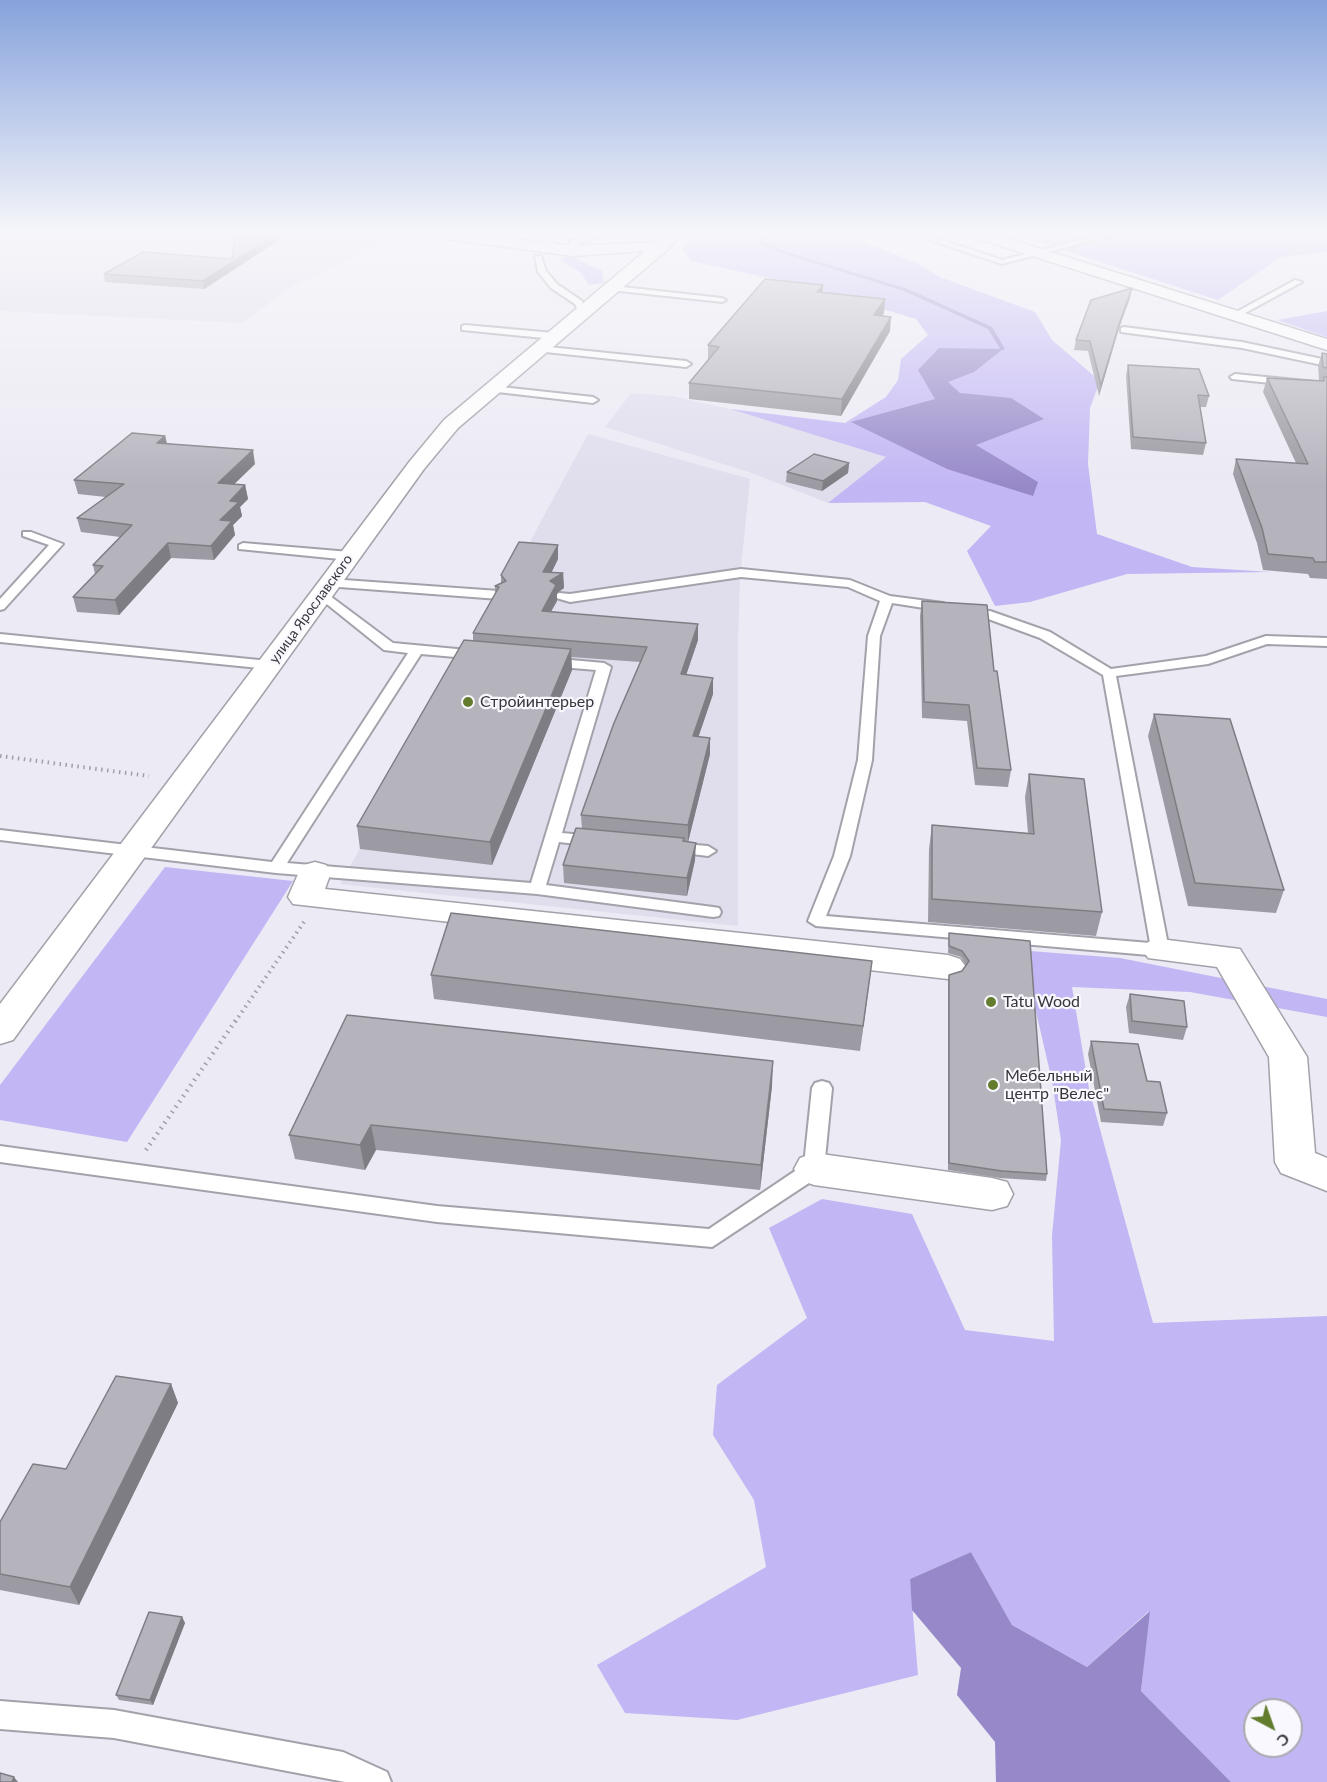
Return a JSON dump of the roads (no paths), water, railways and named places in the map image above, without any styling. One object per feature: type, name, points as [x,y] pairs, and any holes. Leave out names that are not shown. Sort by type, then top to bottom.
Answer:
[{"type":"street","name":"улица Ярославского","points":[[0,1030],[417,465],[451,424],[575,318]]},
{"type":"street","points":[[1240,318],[1327,345]]},
{"type":"street","points":[[317,885],[948,967]]},
{"type":"street","points":[[1160,950],[1228,957],[1288,1057],[1295,1162],[1327,1175]]},
{"type":"street","points":[[814,1169],[992,1194]]},
{"type":"lane","points":[[465,328],[686,364]]},
{"type":"lane","points":[[1124,330],[1242,345],[1327,363]]},
{"type":"lane","points":[[1235,376],[1327,386]]},
{"type":"lane","points":[[492,389],[593,400]]},
{"type":"lane","points":[[0,606],[57,544],[27,534]]},
{"type":"lane","points":[[243,547],[350,556]]},
{"type":"lane","points":[[559,597],[581,597],[741,573],[850,584],[887,599],[986,614],[1045,635],[1109,673],[1208,660],[1266,640],[1327,642]]},
{"type":"lane","points":[[326,588],[499,595]]},
{"type":"lane","points":[[326,588],[389,647],[493,657]]},
{"type":"lane","points":[[887,599],[874,636],[865,760],[842,856],[816,921],[1160,950],[1109,673]]},
{"type":"lane","points":[[0,638],[269,666]]},
{"type":"lane","points":[[276,867],[417,650]]},
{"type":"lane","points":[[537,661],[604,667],[537,889]]},
{"type":"lane","points":[[0,836],[276,867],[317,885],[537,889],[713,912]]},
{"type":"lane","points":[[553,837],[608,842]]},
{"type":"lane","points":[[653,846],[708,850]]},
{"type":"lane","points":[[0,1154],[437,1214],[711,1238],[814,1169],[822,1088]]},
{"type":"lane","points":[[0,1715],[114,1724],[343,1766],[377,1782]]},
{"type":"waterway","points":[[968,318],[990,328],[1003,349]]},
{"type":"place","name":"Стройинтерьер","points":[[468,702]]},
{"type":"place","name":"Tatu Wood","points":[[991,1002]]},
{"type":"place","name":"Мебельный центр \"Велес\"","points":[[993,1085]]}]
